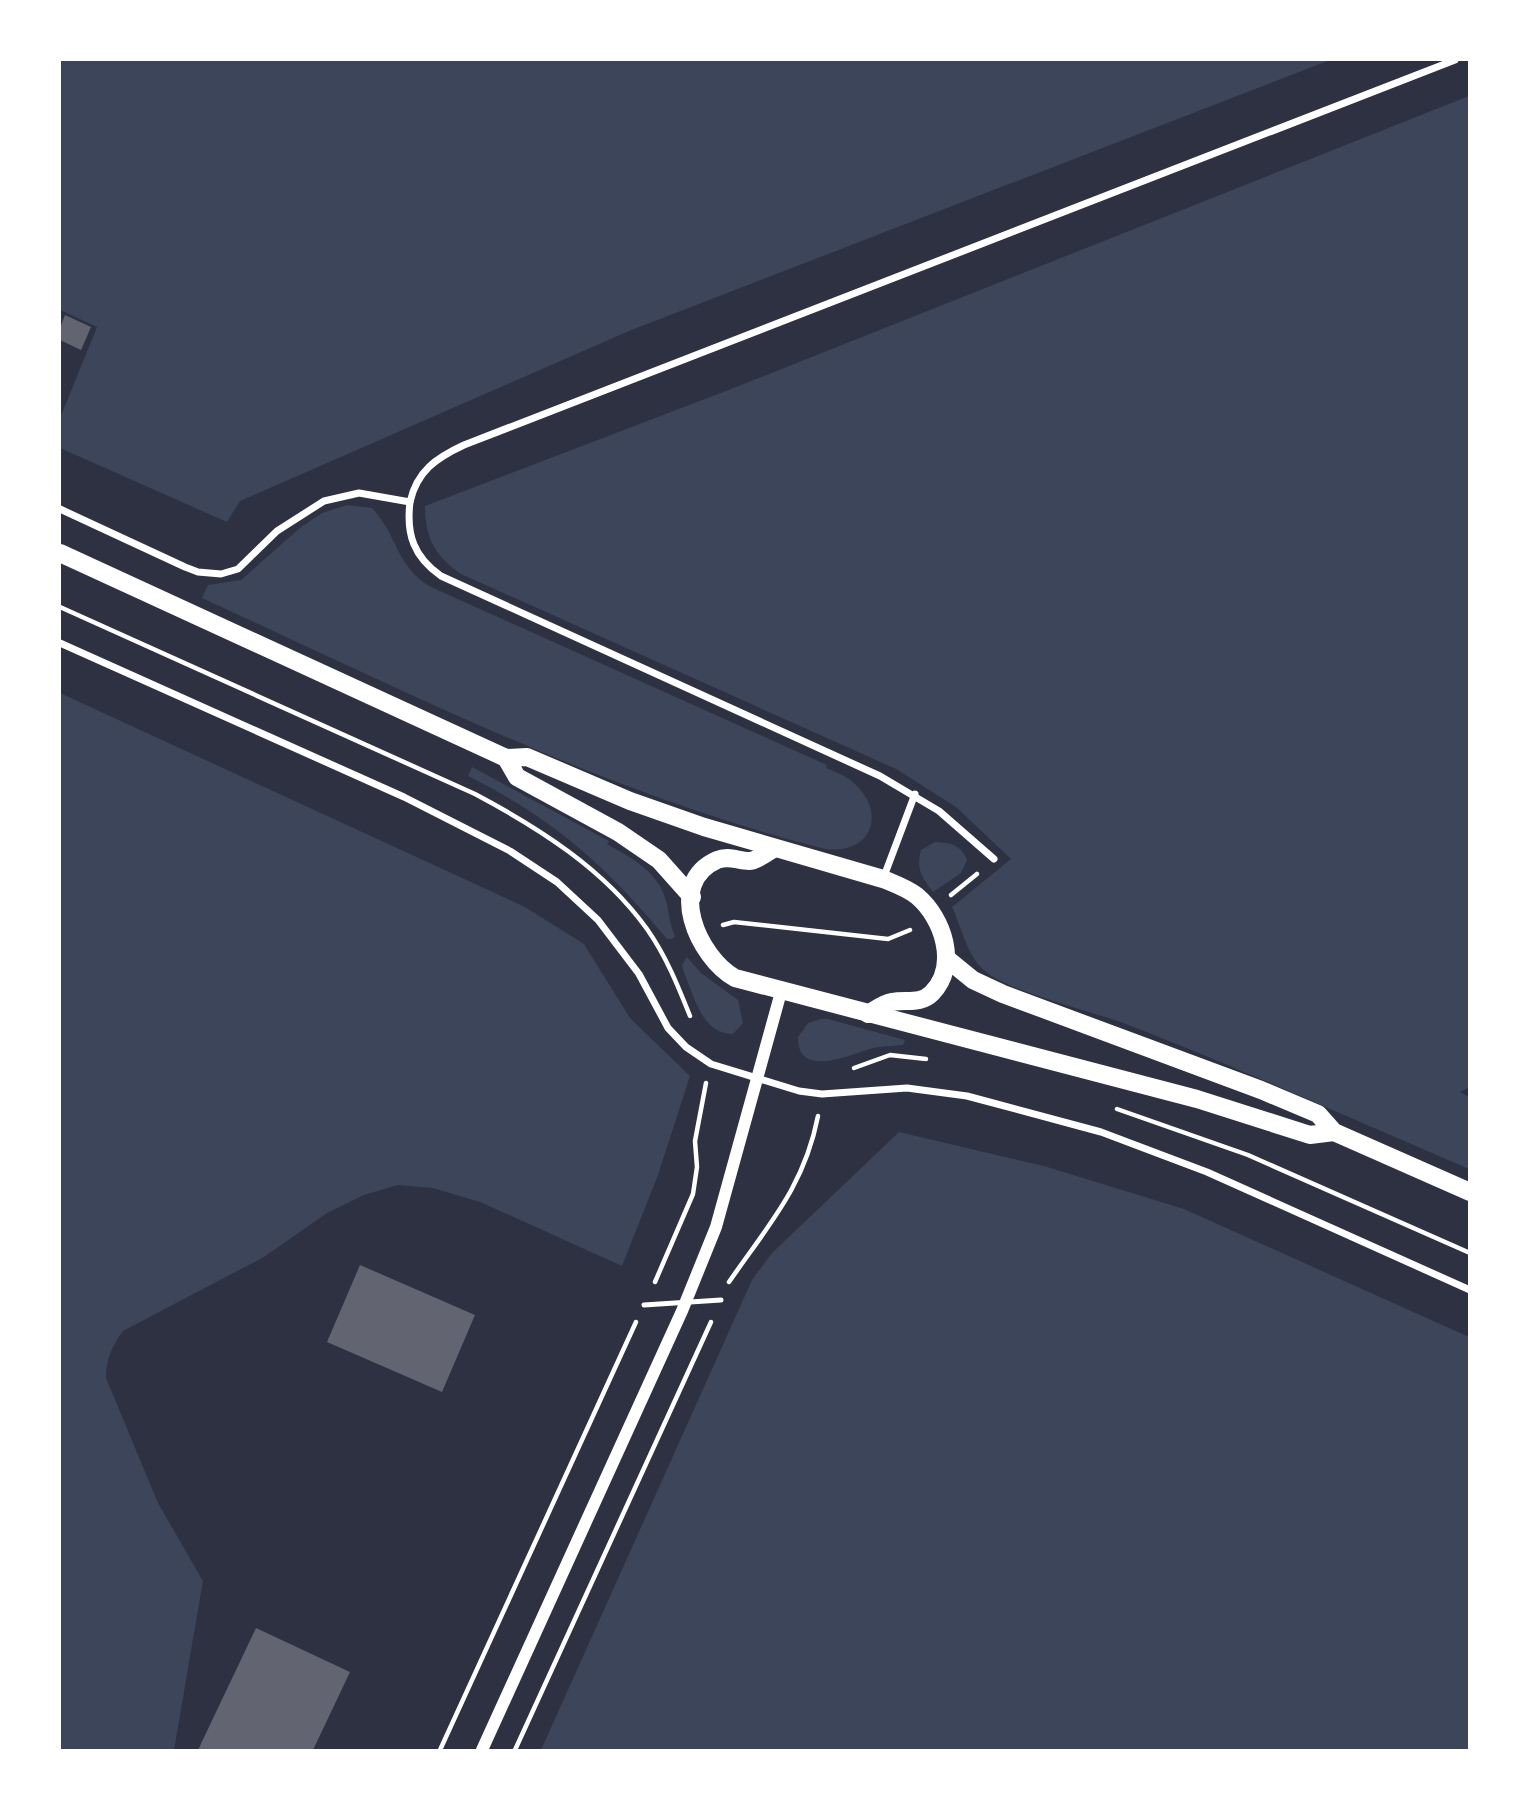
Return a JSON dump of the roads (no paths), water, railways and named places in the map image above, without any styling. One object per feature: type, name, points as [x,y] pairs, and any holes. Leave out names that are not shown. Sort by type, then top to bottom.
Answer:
[{"type":"main road","points":[[60,553],[506,758],[527,757],[630,801],[773,849],[883,879],[907,889],[923,902],[936,920],[946,958],[942,977],[926,997],[908,1003],[893,1002],[868,1014]]},
{"type":"main road","points":[[506,758],[517,777],[650,853],[669,868],[692,897]]},
{"type":"main road","points":[[773,849],[751,862],[730,858],[717,860],[701,874],[692,897],[695,933],[713,961],[736,978],[1197,1100],[1310,1135],[1334,1132]]},
{"type":"main road","points":[[946,958],[973,980],[1003,993],[1207,1068],[1318,1114],[1334,1132],[1469,1192]]},
{"type":"street","points":[[994,859],[963,829],[915,794],[456,585],[419,558],[408,526],[410,502],[418,478],[424,470],[464,445],[1455,60]]},
{"type":"street","points":[[60,509],[185,567],[198,572],[221,574],[238,569],[277,531],[324,501],[359,493],[410,502]]},
{"type":"street","points":[[60,643],[460,824],[526,861],[572,894],[598,920],[639,974],[662,1020],[686,1047],[711,1064],[758,1079],[822,1094],[880,1088],[948,1093],[1101,1132],[1207,1172],[1469,1290]]},
{"type":"street","points":[[883,879],[915,794]]},
{"type":"street","points":[[482,1751],[685,1301],[725,1202],[781,992]]},
{"type":"lane","points":[[644,1305],[720,1300]]}]
